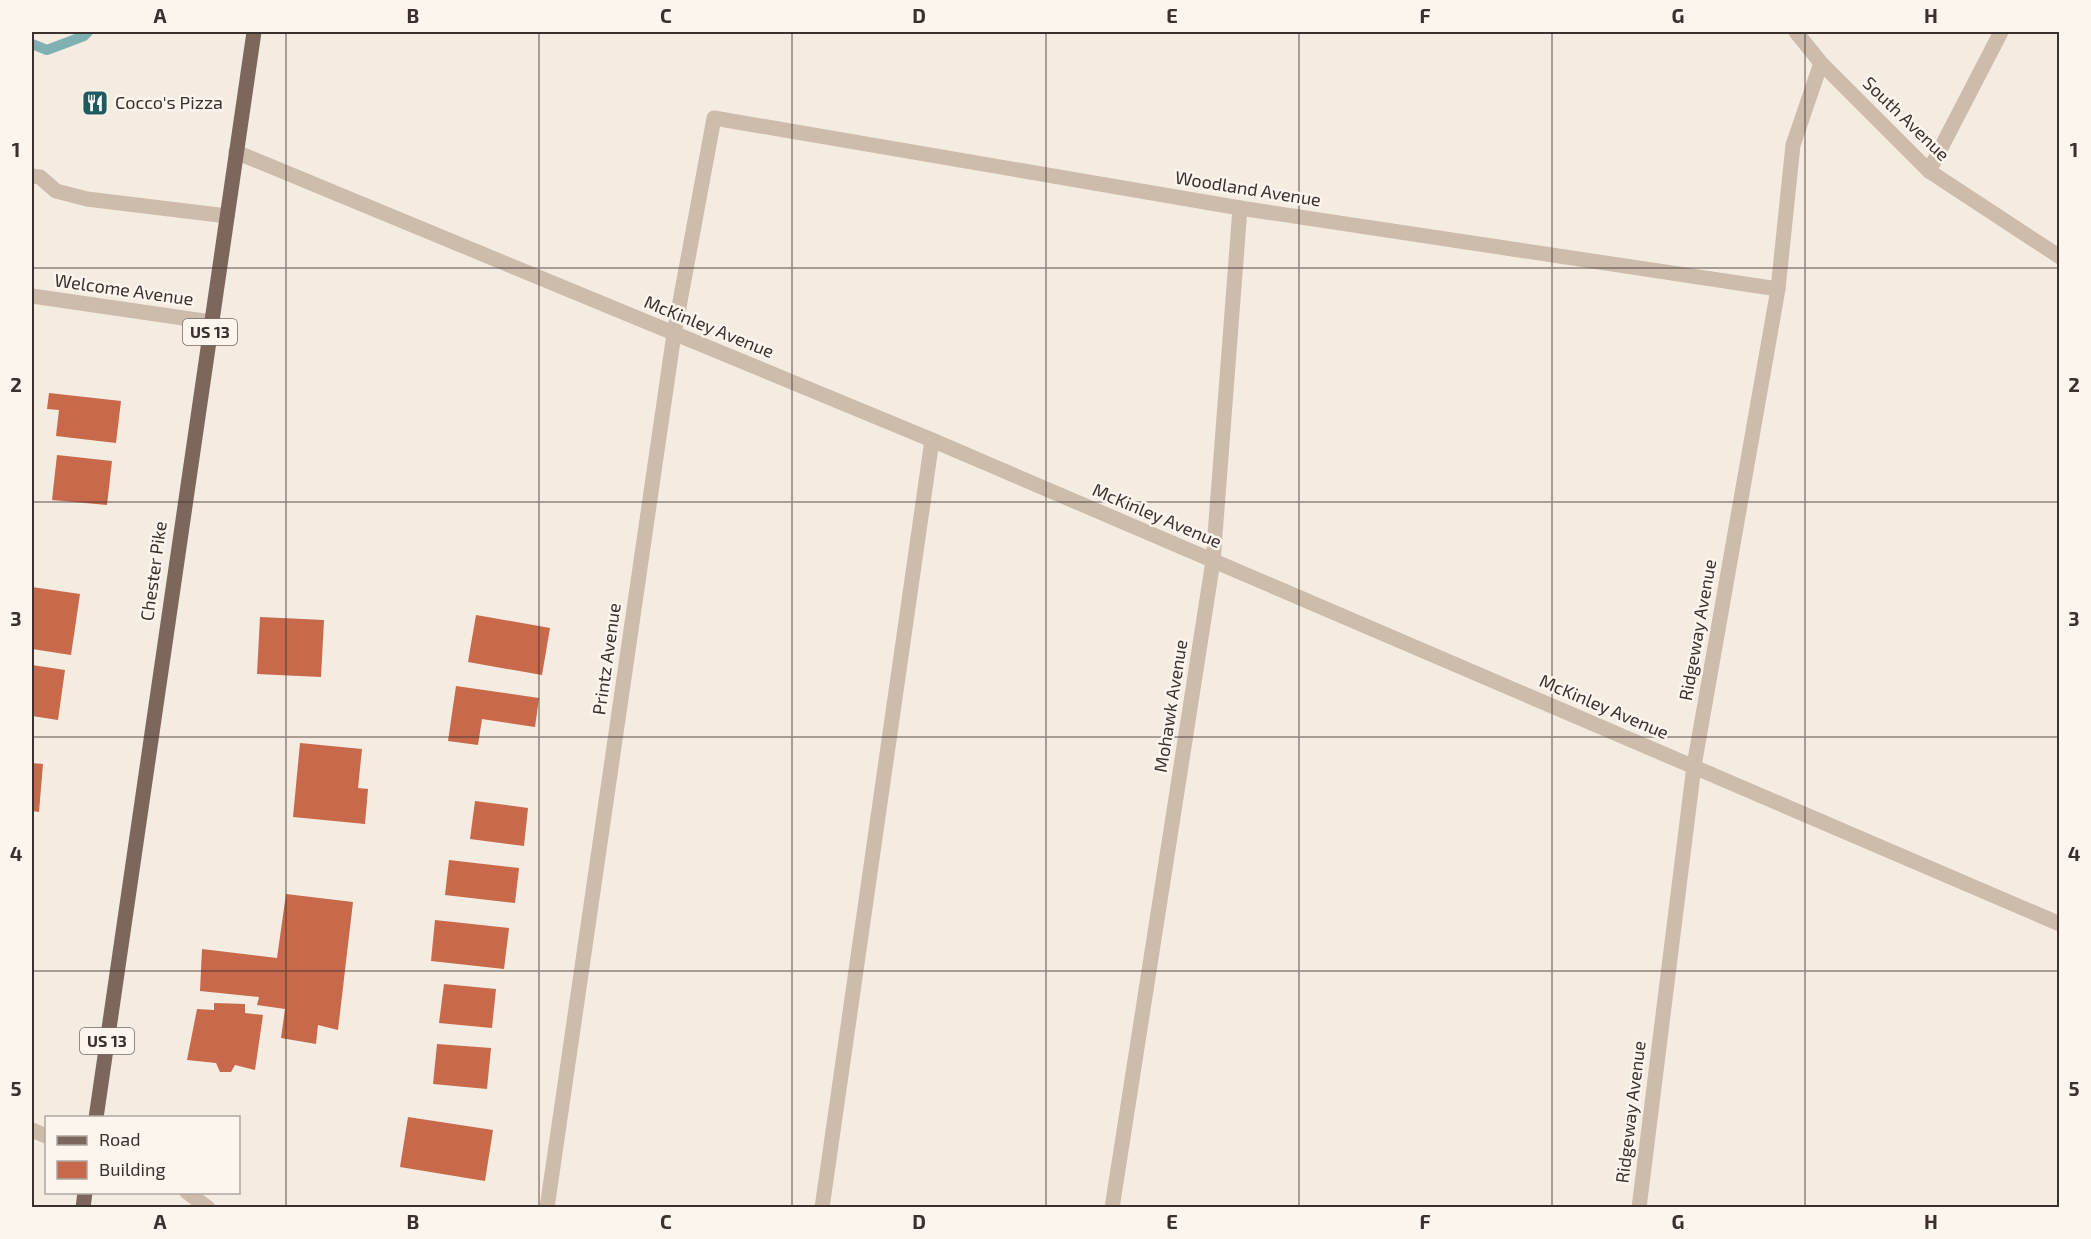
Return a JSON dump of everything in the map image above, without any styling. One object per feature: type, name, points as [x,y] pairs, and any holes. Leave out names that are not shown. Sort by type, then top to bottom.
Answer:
[{"type":"main road","name":"Chester Pike","points":[[96,1116],[254,32]]},
{"type":"street","name":"South Avenue","points":[[1796,32],[1821,63],[1929,171],[2060,257]]},
{"type":"street","points":[[1929,171],[2001,32]]},
{"type":"street","name":"Ridgeway Avenue","points":[[1639,1208],[1694,766],[1778,289],[1793,145],[1821,63]]},
{"type":"street","name":"Woodland Avenue","points":[[714,118],[1240,208],[1778,289]]},
{"type":"street","name":"Printz Avenue","points":[[547,1208],[674,334],[714,118]]},
{"type":"street","name":"McKinley Avenue","points":[[236,153],[932,441],[2060,924]]},
{"type":"street","points":[[32,176],[40,177],[56,191],[87,199],[227,216]]},
{"type":"street","name":"Mohawk Avenue","points":[[1112,1208],[1213,561],[1240,208]]},
{"type":"street","name":"Welcome Avenue","points":[[32,296],[211,322]]},
{"type":"street","points":[[822,1208],[932,441]]},
{"type":"street","points":[[190,1194],[208,1208]]},
{"type":"building","points":[[49,393],[121,401],[116,443],[56,436],[59,410],[47,409]]},
{"type":"building","points":[[57,455],[112,461],[107,505],[52,500]]},
{"type":"building","points":[[32,587],[80,594],[71,655],[32,649]]},
{"type":"building","points":[[476,615],[550,628],[542,675],[468,662]]},
{"type":"building","points":[[260,617],[324,620],[321,677],[257,674]]},
{"type":"building","points":[[32,665],[65,670],[58,720],[32,716]]},
{"type":"building","points":[[456,686],[539,698],[535,727],[482,719],[478,745],[448,741]]},
{"type":"building","points":[[300,743],[362,749],[358,788],[368,789],[365,824],[293,817]]},
{"type":"building","points":[[32,763],[43,764],[39,812],[32,811]]},
{"type":"building","points":[[475,801],[528,808],[524,846],[470,839]]},
{"type":"building","points":[[449,860],[519,868],[515,903],[445,895]]},
{"type":"building","points":[[286,894],[353,902],[338,1030],[318,1025],[316,1044],[281,1038],[285,1009],[257,1005],[259,997],[200,991],[202,949],[277,958]]},
{"type":"building","points":[[435,920],[509,928],[504,969],[431,961]]},
{"type":"building","points":[[444,984],[496,989],[492,1028],[439,1023]]},
{"type":"building","points":[[214,1003],[245,1004],[245,1013],[263,1015],[255,1070],[235,1065],[231,1072],[220,1072],[216,1063],[187,1060],[197,1009],[214,1010]]},
{"type":"building","points":[[437,1044],[491,1048],[487,1089],[433,1084]]},
{"type":"building","points":[[408,1117],[493,1130],[485,1181],[400,1167]]},
{"type":"waterway","points":[[32,44],[47,50],[84,36],[88,32]]},
{"type":"place","name":"Cocco's Pizza","points":[[95,103]]}]
